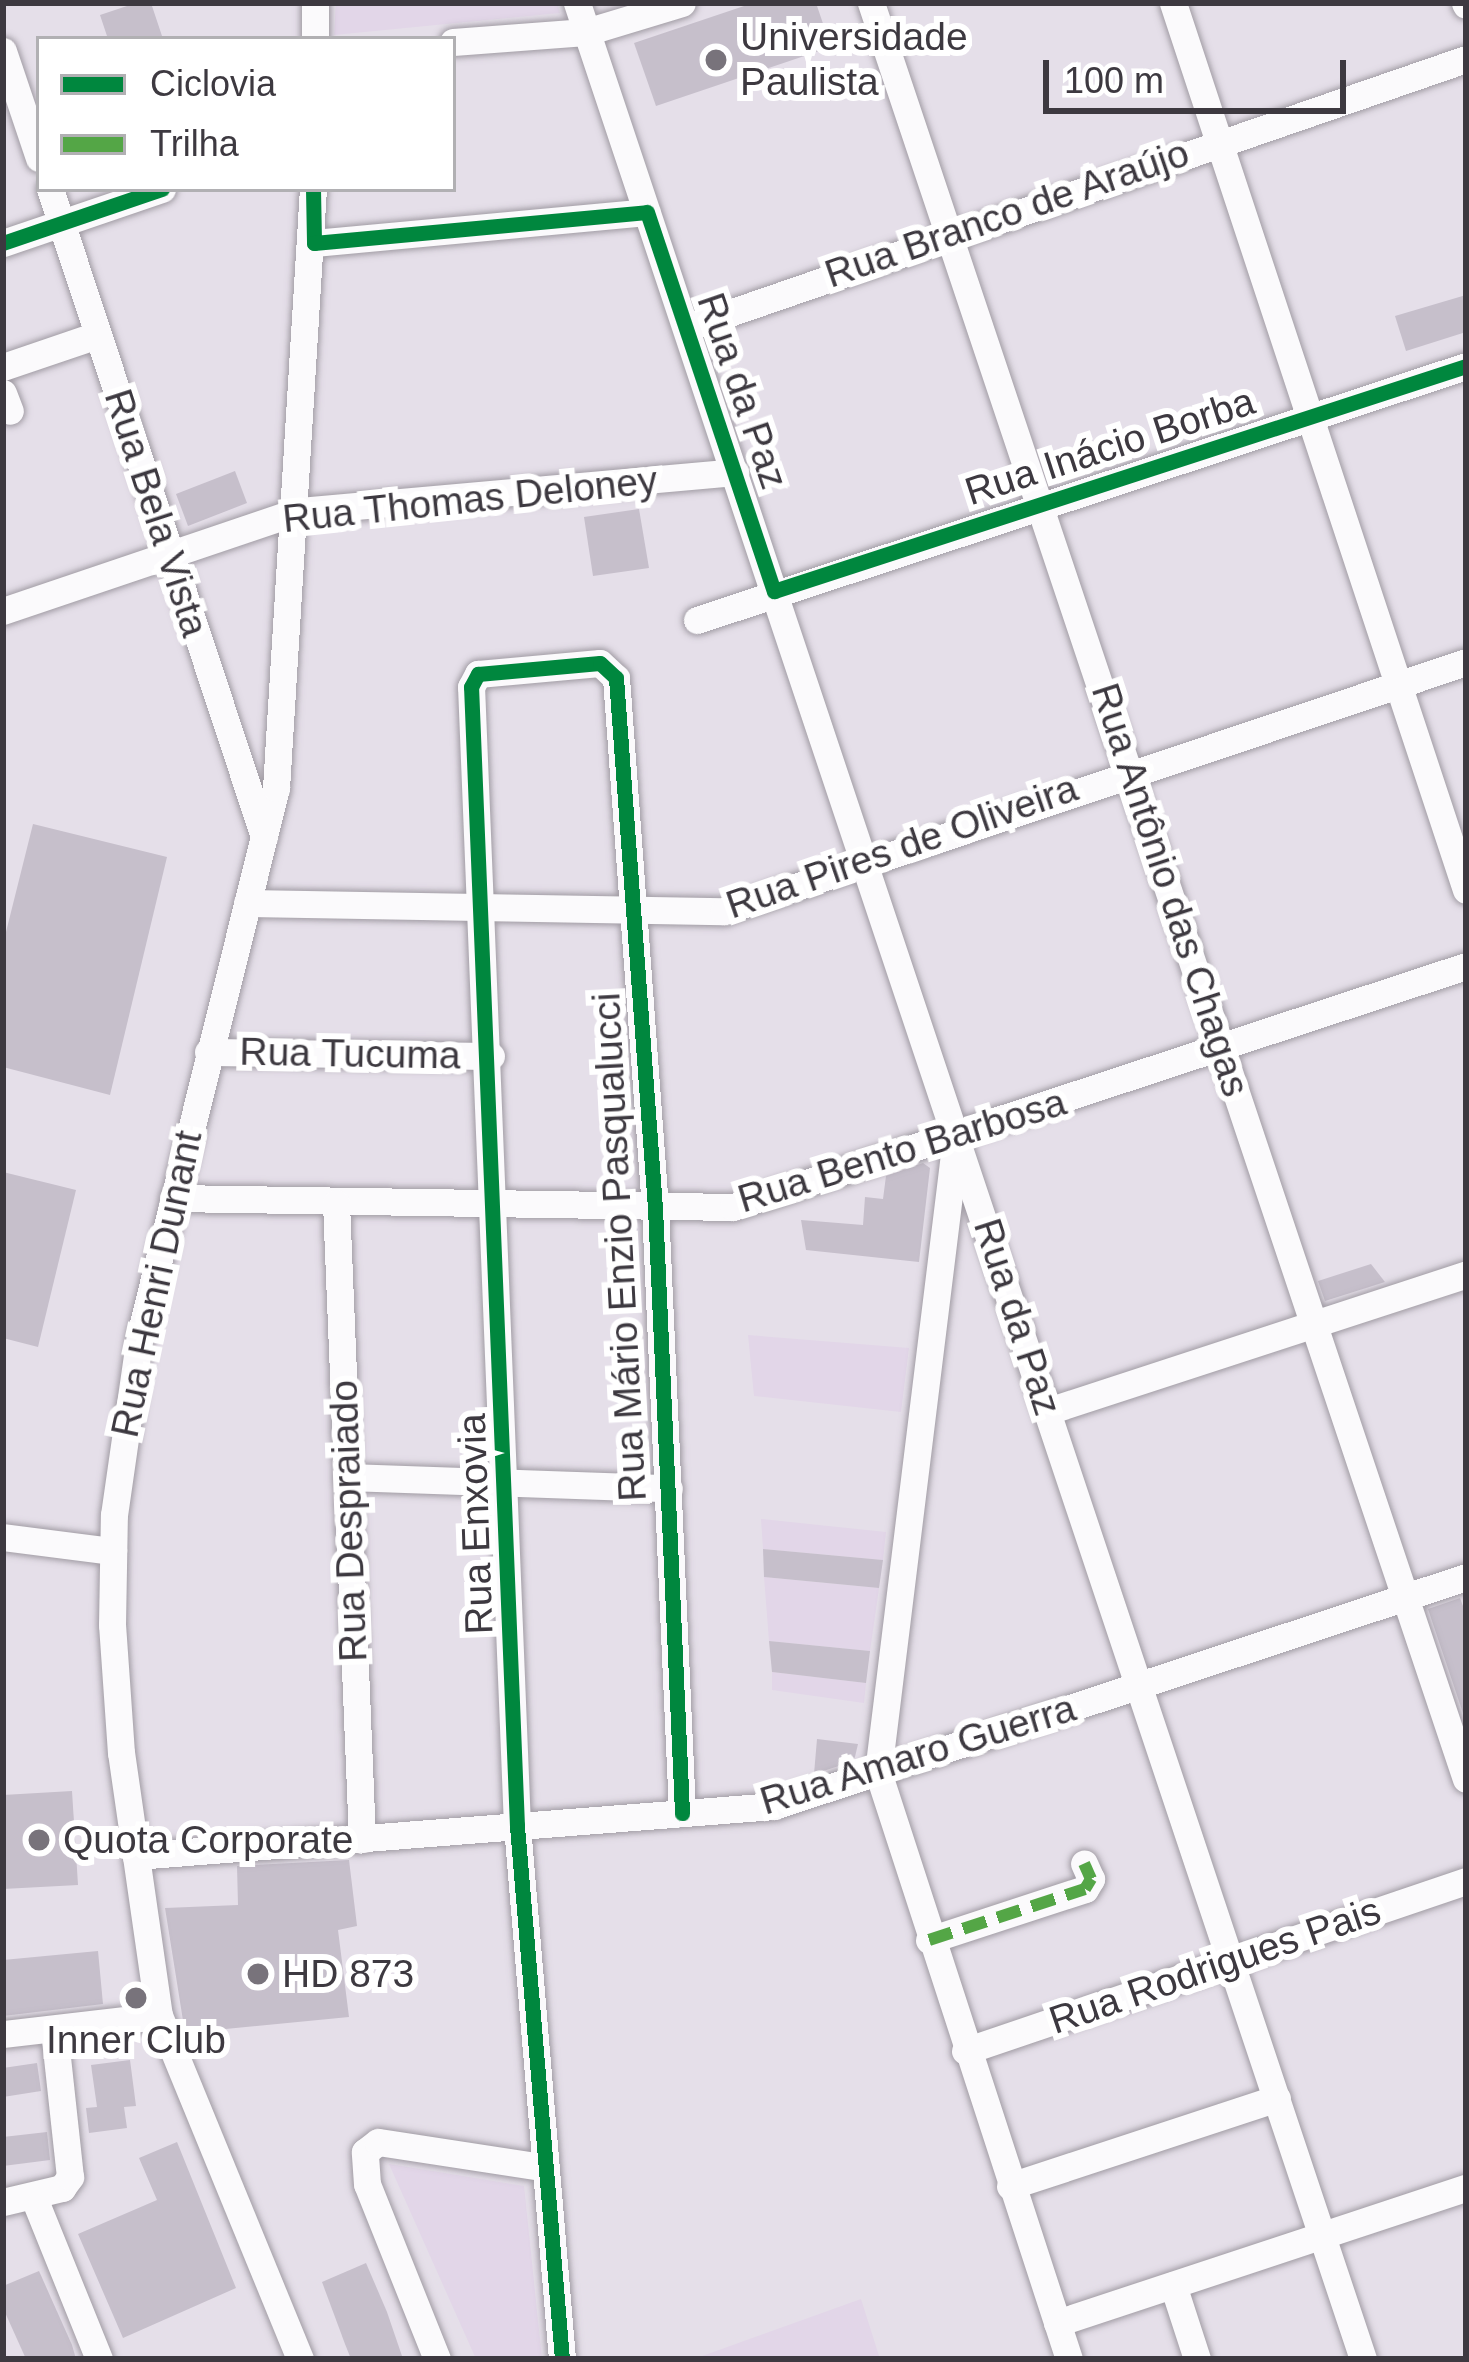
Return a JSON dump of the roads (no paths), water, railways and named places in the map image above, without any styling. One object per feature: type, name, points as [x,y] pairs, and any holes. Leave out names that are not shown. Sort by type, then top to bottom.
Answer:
[{"type":"street","points":[[315,3],[315,36]]},
{"type":"street","name":"Rua da Paz","points":[[577,3],[1363,2359]]},
{"type":"street","points":[[456,42],[586,32],[682,3]]},
{"type":"street","name":"Rua Antônio das Chagas","points":[[872,3],[1466,1779]]},
{"type":"street","points":[[1173,3],[1466,890]]},
{"type":"street","points":[[3,51],[36,149]]},
{"type":"street","name":"Rua Branco de Araújo","points":[[686,328],[950,232],[1466,59]]},
{"type":"street","name":"Rua Bela Vista","points":[[51,192],[264,838]]},
{"type":"street","points":[[3,243],[153,192]]},
{"type":"street","name":"Rua Henri Dunant","points":[[300,2359],[159,2016],[121,1753],[113,1551],[123,1430],[173,1198],[264,838],[289,672],[313,192]]},
{"type":"street","points":[[314,243],[647,212]]},
{"type":"street","points":[[3,368],[97,335]]},
{"type":"street","name":"Rua Inácio Borba","points":[[697,620],[1466,366]]},
{"type":"street","name":"Rua Thomas Deloney","points":[[3,611],[299,511],[735,472]]},
{"type":"street","name":"Rua Pires de Oliveira","points":[[247,903],[724,910],[1466,662]]},
{"type":"street","name":"Rua Mário Enzio Pasqualucci","points":[[471,686],[478,674],[600,663],[616,678],[655,1208],[682,1814]]},
{"type":"street","name":"Rua Enxovia","points":[[471,686],[491,1056],[517,1826],[542,2167],[562,2359]]},
{"type":"street","name":"Rua Bento Barbosa","points":[[173,1198],[733,1207],[1466,966]]},
{"type":"street","name":"Rua Tucuma","points":[[208,1052],[491,1056]]},
{"type":"street","points":[[957,1136],[878,1772],[928,1940],[1069,2359]]},
{"type":"street","name":"Rua Despraiado","points":[[336,1203],[362,1838]]},
{"type":"street","points":[[1048,1411],[1466,1274]]},
{"type":"street","points":[[346,1477],[669,1488]]},
{"type":"street","points":[[3,1537],[113,1551]]},
{"type":"street","name":"Rua Amaro Guerra","points":[[136,1856],[774,1806],[1466,1577]]},
{"type":"street","points":[[928,1940],[1085,1889],[1091,1879],[1084,1862]]},
{"type":"street","name":"Rua Rodrigues Pais","points":[[965,2051],[1466,1881]]},
{"type":"street","points":[[3,2034],[159,2016]]},
{"type":"street","points":[[3,2202],[34,2198],[70,2177],[54,2030]]},
{"type":"street","points":[[1010,2186],[1277,2098]]},
{"type":"street","points":[[437,2359],[368,2184],[364,2158],[378,2142],[542,2167]]},
{"type":"street","points":[[1057,2323],[1466,2188]]},
{"type":"street","points":[[34,2198],[99,2359]]},
{"type":"street","points":[[1173,2285],[1197,2359]]},
{"type":"place","name":"Universidade Paulista","points":[[716,60]]},
{"type":"place","name":"Quota Corporate","points":[[39,1840]]},
{"type":"place","name":"HD 873","points":[[258,1974]]},
{"type":"place","name":"Inner Club","points":[[136,1998]]}]
